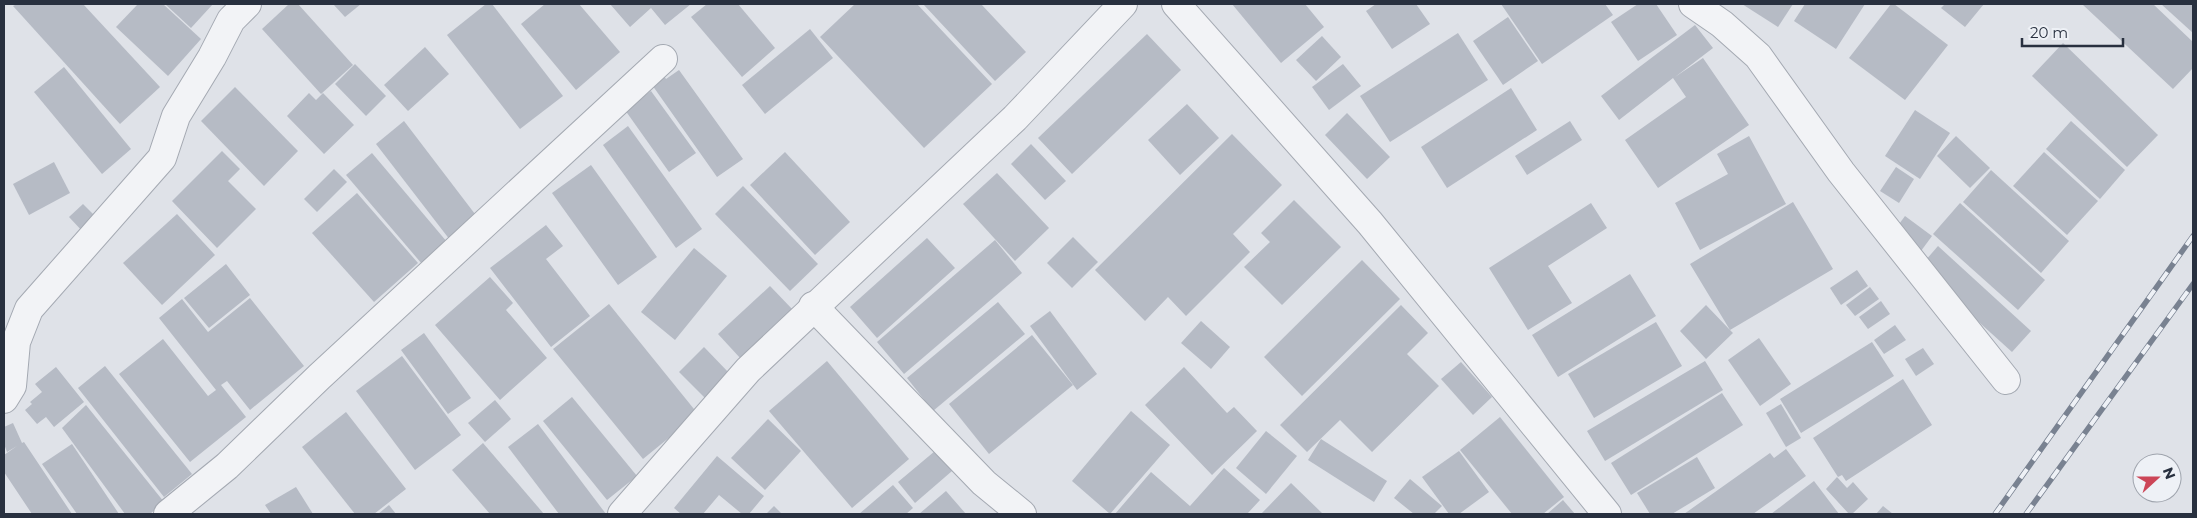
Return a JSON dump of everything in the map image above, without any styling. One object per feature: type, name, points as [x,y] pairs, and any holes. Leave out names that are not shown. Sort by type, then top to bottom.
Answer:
[{"type":"street","points":[[4,400],[12,386],[16,342],[29,309],[162,158],[176,116],[212,57],[230,20],[247,4]]},
{"type":"street","points":[[622,514],[748,370],[813,306],[1015,118],[1123,4]]},
{"type":"street","points":[[1176,4],[1370,223],[1607,514]]},
{"type":"street","points":[[1692,4],[1722,24],[1758,56],[1841,172],[2006,380]]},
{"type":"street","points":[[168,514],[227,466],[319,377],[663,59]]},
{"type":"street","points":[[813,306],[984,483],[1022,514]]},
{"type":"building","points":[[17,4],[83,4],[160,87],[120,124],[13,6]]},
{"type":"building","points":[[138,4],[163,4],[201,39],[168,76],[116,27]]},
{"type":"building","points":[[165,4],[213,4],[191,28]]},
{"type":"building","points":[[289,4],[298,4],[353,65],[321,94],[262,29]]},
{"type":"building","points":[[333,4],[361,4],[345,17]]},
{"type":"building","points":[[486,4],[492,4],[563,96],[520,129],[447,35]]},
{"type":"building","points":[[545,4],[579,4],[620,52],[576,90],[521,24]]},
{"type":"building","points":[[610,4],[691,4],[665,25],[651,8],[630,27]]},
{"type":"building","points":[[707,4],[738,4],[775,48],[742,77],[691,17]]},
{"type":"building","points":[[855,4],[917,4],[992,84],[924,148],[820,37]]},
{"type":"building","points":[[923,4],[981,4],[1026,52],[995,81]]},
{"type":"building","points":[[1232,4],[1305,4],[1324,27],[1281,63]]},
{"type":"building","points":[[1376,4],[1416,4],[1430,24],[1392,49],[1366,11]]},
{"type":"building","points":[[1501,4],[1605,4],[1613,15],[1542,64]]},
{"type":"building","points":[[1638,4],[1656,4],[1677,35],[1638,61],[1611,22]]},
{"type":"building","points":[[1742,4],[1793,4],[1778,27]]},
{"type":"building","points":[[1805,4],[1865,4],[1836,49],[1794,21]]},
{"type":"building","points":[[1891,4],[1894,4],[1948,45],[1905,100],[1849,58]]},
{"type":"building","points":[[1945,4],[1984,4],[1965,27],[1941,8]]},
{"type":"building","points":[[2082,4],[2153,4],[2193,42],[2193,68],[2173,89]]},
{"type":"building","points":[[2161,4],[2193,4],[2193,33]]},
{"type":"building","points":[[1508,17],[1538,61],[1503,85],[1473,41]]},
{"type":"building","points":[[1695,25],[1713,48],[1675,77],[1703,58],[1749,125],[1658,188],[1625,140],[1686,97],[1673,78],[1619,120],[1601,96]]},
{"type":"building","points":[[810,29],[833,58],[765,114],[742,85]]},
{"type":"building","points":[[1458,33],[1488,80],[1390,142],[1360,96]]},
{"type":"building","points":[[1147,34],[1181,70],[1072,174],[1038,138]]},
{"type":"building","points":[[1322,36],[1341,57],[1316,81],[1296,60]]},
{"type":"building","points":[[2063,43],[2158,135],[2127,167],[2032,76]]},
{"type":"building","points":[[425,47],[449,74],[408,111],[384,85]]},
{"type":"building","points":[[355,64],[386,96],[366,116],[335,84]]},
{"type":"building","points":[[1343,64],[1361,86],[1329,110],[1312,87]]},
{"type":"building","points":[[64,67],[131,149],[102,174],[34,92]]},
{"type":"building","points":[[679,70],[743,159],[717,177],[650,82],[662,73],[666,79]]},
{"type":"building","points":[[235,87],[298,151],[264,186],[201,121]]},
{"type":"building","points":[[1511,88],[1537,130],[1447,188],[1421,147]]},
{"type":"building","points":[[651,91],[696,153],[669,172],[625,110]]},
{"type":"building","points":[[309,93],[316,100],[323,93],[354,125],[324,154],[287,116]]},
{"type":"building","points":[[1187,104],[1219,138],[1180,175],[1148,140]]},
{"type":"building","points":[[1915,110],[1950,133],[1920,179],[1885,156]]},
{"type":"building","points":[[1347,113],[1390,157],[1367,179],[1325,135]]},
{"type":"building","points":[[404,121],[478,218],[450,240],[376,144]]},
{"type":"building","points":[[1570,121],[1582,140],[1527,175],[1515,156]]},
{"type":"building","points":[[2071,121],[2125,170],[2100,199],[2046,149]]},
{"type":"building","points":[[628,126],[702,229],[676,248],[603,145]]},
{"type":"building","points":[[1232,134],[1282,185],[1233,234],[1250,252],[1186,316],[1168,297],[1145,321],[1095,270]]},
{"type":"building","points":[[1749,136],[1786,204],[1700,250],[1675,203],[1728,174],[1717,154]]},
{"type":"building","points":[[1956,136],[1990,168],[1970,188],[1937,156]]},
{"type":"building","points":[[1031,144],[1066,181],[1045,200],[1011,164]]},
{"type":"building","points":[[222,151],[240,169],[228,181],[256,209],[217,248],[172,201]]},
{"type":"building","points":[[785,152],[850,222],[815,255],[750,185]]},
{"type":"building","points":[[2044,152],[2098,201],[2067,235],[2013,186]]},
{"type":"building","points":[[372,153],[447,242],[422,264],[346,175]]},
{"type":"building","points":[[54,162],[70,193],[29,215],[13,184]]},
{"type":"building","points":[[591,165],[657,257],[618,285],[552,193]]},
{"type":"building","points":[[1896,167],[1914,179],[1899,203],[1880,191]]},
{"type":"building","points":[[334,169],[347,182],[317,212],[304,199]]},
{"type":"building","points":[[1991,170],[2069,241],[2041,273],[1963,202]]},
{"type":"building","points":[[997,173],[1049,228],[1015,261],[963,204]]},
{"type":"building","points":[[743,186],[818,264],[790,291],[715,214]]},
{"type":"building","points":[[357,193],[418,263],[374,302],[312,233]]},
{"type":"building","points":[[1294,200],[1341,247],[1282,305],[1244,267],[1270,242],[1261,233]]},
{"type":"building","points":[[1793,202],[1833,269],[1730,330],[1690,264]]},
{"type":"building","points":[[1591,203],[1607,228],[1548,266],[1572,303],[1528,330],[1489,268]]},
{"type":"building","points":[[1960,203],[2045,280],[2018,310],[1933,234]]},
{"type":"building","points":[[83,204],[98,219],[84,233],[69,217]]},
{"type":"building","points":[[177,214],[215,255],[162,305],[123,263]]},
{"type":"building","points":[[1905,216],[1932,236],[1921,251],[1894,231]]},
{"type":"building","points":[[546,225],[563,246],[546,259],[590,316],[551,347],[490,268]]},
{"type":"building","points":[[1073,237],[1098,262],[1072,288],[1047,263]]},
{"type":"building","points":[[927,238],[955,268],[877,338],[850,307]]},
{"type":"building","points":[[995,240],[1022,273],[904,374],[877,342]]},
{"type":"building","points":[[1938,246],[2031,331],[2012,352],[1919,268]]},
{"type":"building","points":[[694,248],[727,276],[675,340],[641,312]]},
{"type":"building","points":[[1362,260],[1400,299],[1302,396],[1264,357]]},
{"type":"building","points":[[226,264],[250,295],[209,328],[184,298]]},
{"type":"building","points":[[1857,270],[1868,286],[1841,305],[1830,288]]},
{"type":"building","points":[[1630,274],[1656,316],[1558,377],[1532,335]]},
{"type":"building","points":[[490,277],[513,303],[506,310],[547,358],[500,400],[435,325]]},
{"type":"building","points":[[770,286],[794,311],[741,359],[718,334]]},
{"type":"building","points":[[1870,287],[1879,299],[1855,316],[1846,305]]},
{"type":"building","points":[[250,298],[304,366],[250,410],[227,381],[221,385],[246,417],[190,462],[119,374],[163,339],[208,396],[216,390],[159,318],[182,299],[208,332]]},
{"type":"building","points":[[1881,301],[1890,314],[1868,329],[1859,317]]},
{"type":"building","points":[[998,302],[1025,334],[933,411],[907,378]]},
{"type":"building","points":[[609,304],[698,414],[643,459],[553,349]]},
{"type":"building","points":[[1401,305],[1428,333],[1407,354],[1439,386],[1372,452],[1340,420],[1307,452],[1280,425]]},
{"type":"building","points":[[1706,305],[1733,333],[1706,359],[1680,331]]},
{"type":"building","points":[[1050,311],[1097,374],[1077,390],[1030,326]]},
{"type":"building","points":[[1201,321],[1230,347],[1211,369],[1181,343]]},
{"type":"building","points":[[1656,322],[1682,366],[1594,418],[1568,374]]},
{"type":"building","points":[[1895,325],[1906,340],[1884,354],[1874,340]]},
{"type":"building","points":[[424,333],[471,398],[448,414],[401,350]]},
{"type":"building","points":[[1032,335],[1073,385],[989,454],[949,404]]},
{"type":"building","points":[[1759,338],[1791,384],[1760,406],[1728,360]]},
{"type":"building","points":[[1872,342],[1894,376],[1801,433],[1780,399]]},
{"type":"building","points":[[704,347],[730,374],[705,398],[679,372]]},
{"type":"building","points":[[1923,348],[1934,364],[1916,376],[1905,359]]},
{"type":"building","points":[[402,356],[461,435],[415,470],[356,391]]},
{"type":"building","points":[[827,361],[909,459],[852,508],[769,411]]},
{"type":"building","points":[[1705,361],[1723,390],[1605,461],[1587,431]]},
{"type":"building","points":[[1461,362],[1492,397],[1473,415],[1441,379]]},
{"type":"building","points":[[105,366],[192,474],[164,497],[78,388]]},
{"type":"building","points":[[56,367],[84,402],[54,427],[46,417],[37,424],[25,410],[32,404],[30,402],[42,392],[35,384]]},
{"type":"building","points":[[1184,367],[1227,413],[1234,407],[1257,431],[1212,475],[1145,405]]},
{"type":"building","points":[[1903,379],[1932,425],[1846,481],[1842,475],[1838,477],[1813,438]]},
{"type":"building","points":[[1722,393],[1743,425],[1631,495],[1611,463]]},
{"type":"building","points":[[572,397],[637,476],[607,500],[543,421]]},
{"type":"building","points":[[495,400],[511,419],[485,442],[468,423]]},
{"type":"building","points":[[1781,404],[1801,438],[1786,447],[1766,413]]},
{"type":"building","points":[[86,405],[164,502],[150,514],[125,514],[62,428]]},
{"type":"building","points":[[1131,411],[1170,445],[1110,514],[1072,481]]},
{"type":"building","points":[[346,412],[406,489],[374,514],[355,514],[302,447]]},
{"type":"building","points":[[1500,417],[1564,497],[1543,514],[1512,514],[1460,450]]},
{"type":"building","points":[[768,419],[801,451],[765,490],[731,458]]},
{"type":"building","points":[[13,423],[22,443],[24,442],[72,514],[32,514],[4,472],[4,455],[17,446],[7,452],[4,444],[4,427]]},
{"type":"building","points":[[538,424],[606,514],[559,514],[508,447]]},
{"type":"building","points":[[1266,431],[1297,456],[1266,494],[1236,468]]},
{"type":"building","points":[[1321,439],[1387,481],[1374,502],[1308,460]]},
{"type":"building","points":[[483,443],[544,514],[490,514],[452,470]]},
{"type":"building","points":[[72,444],[119,514],[77,514],[42,464]]},
{"type":"building","points":[[1786,449],[1806,476],[1753,514],[1684,514],[1770,453],[1774,458]]},
{"type":"building","points":[[935,451],[952,471],[915,503],[898,482]]},
{"type":"building","points":[[1459,451],[1489,492],[1459,514],[1449,514],[1422,477]]},
{"type":"building","points":[[717,456],[764,496],[749,514],[742,514],[719,495],[703,514],[681,514],[674,508]]},
{"type":"building","points":[[1697,457],[1715,488],[1672,514],[1650,514],[1637,493]]},
{"type":"building","points":[[1224,468],[1260,500],[1247,514],[1115,514],[1151,472],[1190,506]]},
{"type":"building","points":[[1837,477],[1847,488],[1853,482],[1868,499],[1852,514],[1849,514],[1826,489]]},
{"type":"building","points":[[1410,479],[1442,506],[1434,514],[1414,514],[1394,498]]},
{"type":"building","points":[[1814,481],[1839,514],[1771,514]]},
{"type":"building","points":[[1291,483],[1323,514],[1261,514]]},
{"type":"building","points":[[893,485],[913,508],[906,514],[859,514]]},
{"type":"building","points":[[296,487],[313,514],[271,514],[265,505]]},
{"type":"building","points":[[946,491],[966,514],[919,514]]},
{"type":"building","points":[[1563,500],[1575,514],[1547,514]]},
{"type":"building","points":[[389,505],[396,514],[378,514]]},
{"type":"building","points":[[774,506],[782,514],[766,514]]},
{"type":"building","points":[[1883,506],[1893,514],[1876,514]]},
{"type":"railway","points":[[1995,514],[2193,236]]},
{"type":"railway","points":[[2026,514],[2193,284]]}]
